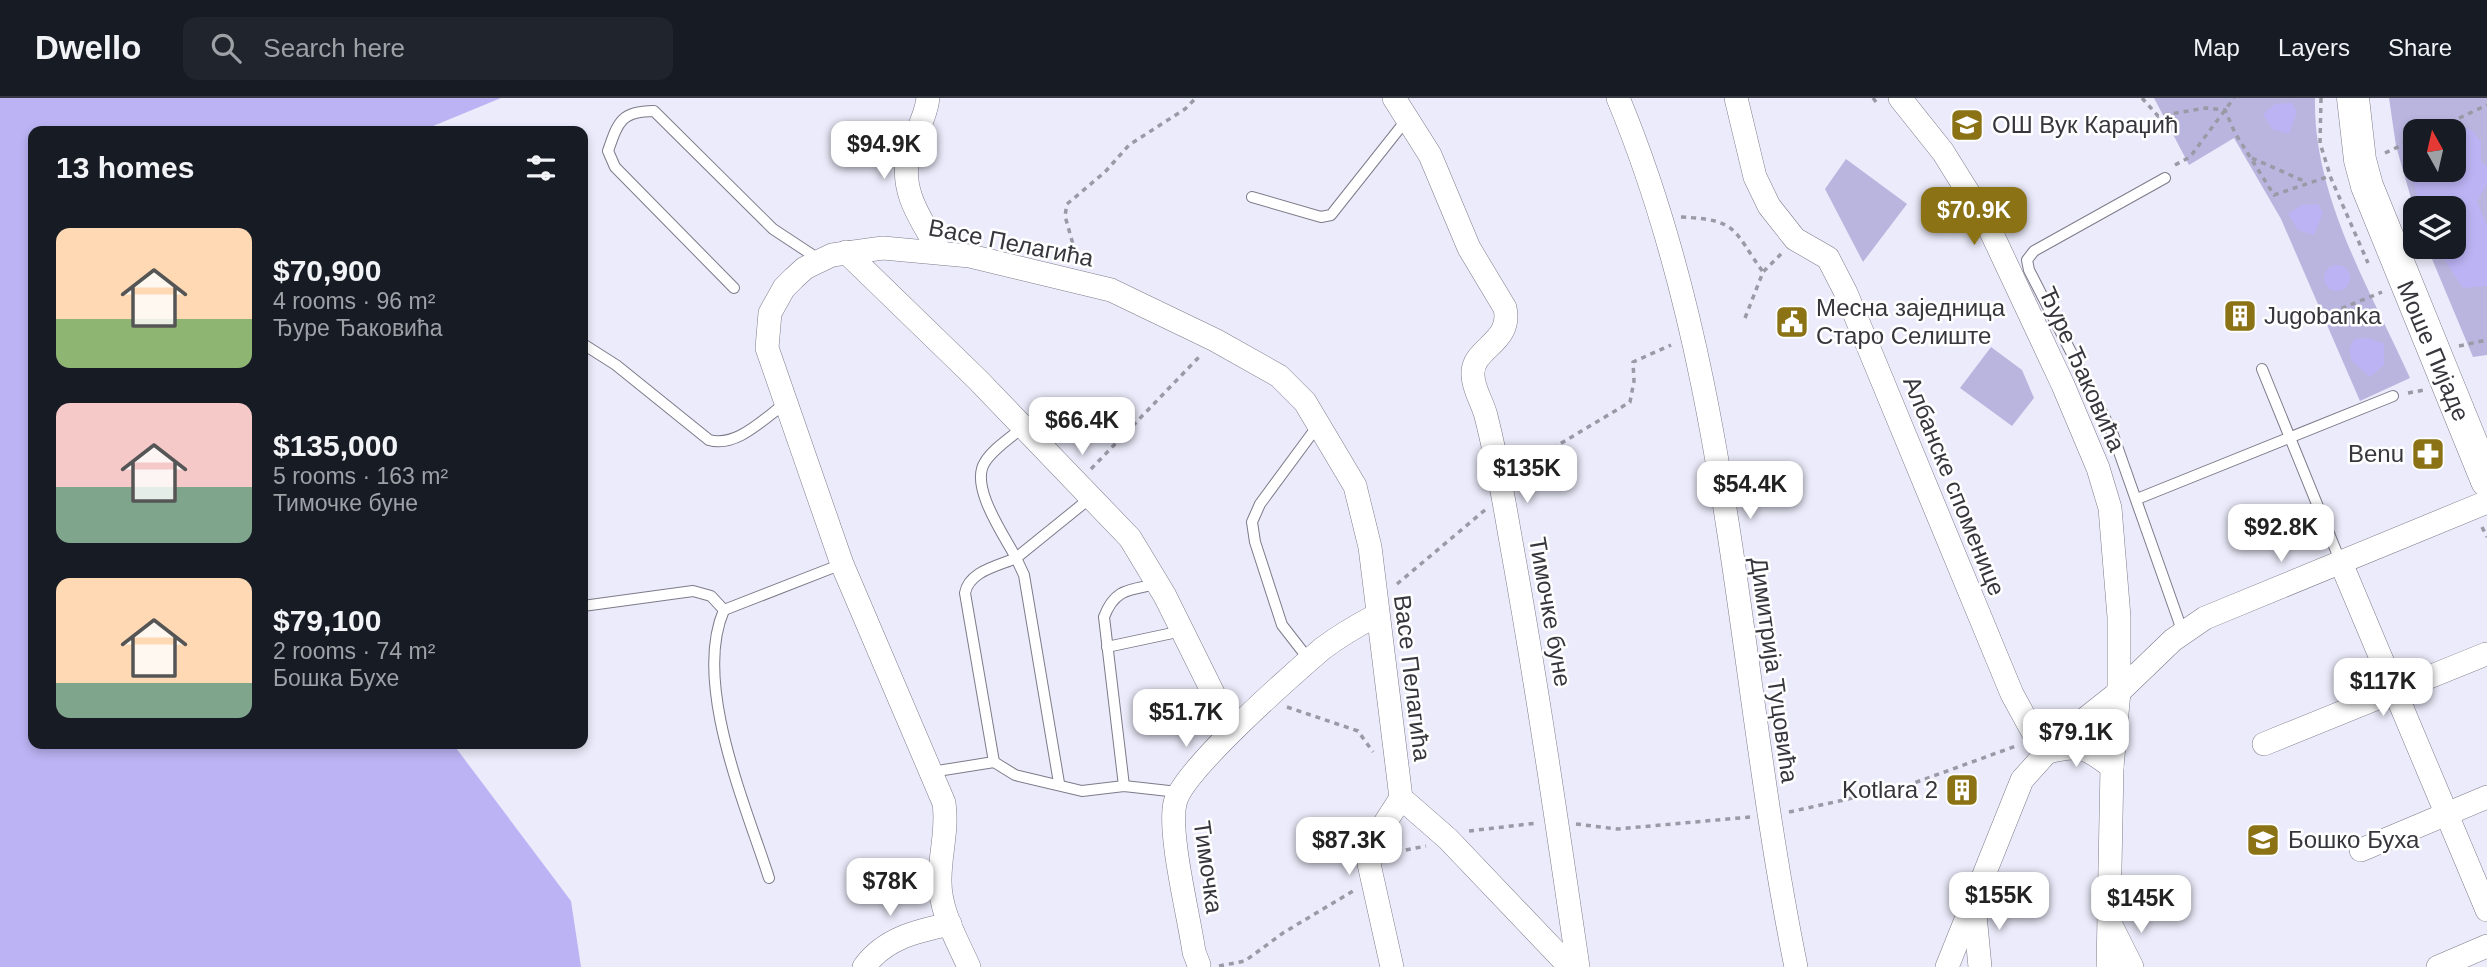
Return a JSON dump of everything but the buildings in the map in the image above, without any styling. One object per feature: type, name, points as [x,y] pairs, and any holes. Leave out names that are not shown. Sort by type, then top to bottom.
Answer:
[{"type":"street","points":[[929,98],[926,113],[906,164],[905,183],[940,252]]},
{"type":"street","name":"Тимочке буне","points":[[1394,98],[1430,155],[1469,248],[1505,308],[1508,318],[1504,330],[1474,364],[1473,375],[1502,486],[1578,967]]},
{"type":"street","name":"Димитрија Туцовића","points":[[1618,98],[1645,164],[1662,216],[1692,335],[1724,496],[1767,816],[1796,967]]},
{"type":"street","name":"Албанске споменице","points":[[1736,98],[1755,177],[1769,206],[1795,239],[1828,258],[1846,293],[2012,694],[2045,744]]},
{"type":"street","name":"Моше Пијаде","points":[[2353,98],[2360,160],[2367,186],[2487,481]]},
{"type":"street","name":"Ђуре Ђаковића","points":[[1890,103],[1943,152],[1986,222],[2098,468],[2114,533],[2119,692],[2112,767],[2108,967]]},
{"type":"street","name":"Васе Пелагића","points":[[969,967],[950,924],[940,881],[947,819],[944,803],[842,564],[767,348],[770,313],[784,288],[820,260],[846,252],[883,248],[940,252],[1111,290],[1215,340],[1279,376],[1305,402],[1355,486],[1370,547],[1401,799]]},
{"type":"street","points":[[846,252],[978,380],[1130,538],[1158,584],[1221,709],[1235,728]]},
{"type":"street","points":[[1947,967],[2022,779],[2045,744],[2119,692],[2183,633],[2206,618],[2487,502]]},
{"type":"street","points":[[2341,564],[2392,691],[2487,910]]},
{"type":"street","name":"Тимочка","points":[[1205,966],[1194,952],[1175,835],[1174,806],[1178,792],[1235,728],[1310,661],[1376,608]]},
{"type":"street","points":[[2264,744],[2487,654]]},
{"type":"street","points":[[2045,744],[2075,746],[2094,753],[2112,767]]},
{"type":"street","points":[[2361,850],[2487,797]]},
{"type":"street","points":[[1392,967],[1371,883],[1370,857],[1385,823],[1401,799],[1448,839],[1570,967]]},
{"type":"street","points":[[1973,901],[1980,967]]},
{"type":"street","points":[[2109,921],[2132,967]]},
{"type":"street","points":[[864,967],[881,948],[896,939],[950,924]]},
{"type":"street","points":[[2438,967],[2487,946]]},
{"type":"lane","points":[[734,288],[615,167],[608,151],[618,123],[634,111],[654,111],[773,229],[820,260]]},
{"type":"lane","points":[[1252,197],[1321,217],[1331,215],[1407,119]]},
{"type":"lane","points":[[2165,178],[2034,251],[2027,260],[2029,270],[2112,432],[2183,633]]},
{"type":"lane","points":[[588,347],[616,365],[709,440],[729,442],[786,403]]},
{"type":"lane","points":[[2262,369],[2341,564]]},
{"type":"lane","points":[[2137,499],[2393,396]]},
{"type":"lane","points":[[1310,661],[1282,625],[1255,542],[1252,522],[1260,504],[1319,424]]},
{"type":"lane","points":[[1022,428],[985,461],[978,476],[981,490],[1024,575],[1059,783]]},
{"type":"lane","points":[[994,762],[966,586],[981,572],[1016,558],[1083,491]]},
{"type":"lane","points":[[769,878],[717,710],[713,670],[719,621],[724,610],[842,564]]},
{"type":"lane","points":[[1124,786],[1104,617],[1110,601],[1119,593],[1158,584]]},
{"type":"lane","points":[[588,605],[692,591],[711,596],[724,610]]},
{"type":"lane","points":[[1107,647],[1182,631]]},
{"type":"lane","points":[[931,772],[994,762],[1015,775],[1059,783],[1082,791],[1124,786],[1178,792]]},
{"type":"path","points":[[1085,284],[1065,216],[1067,204],[1105,172],[1129,145],[1185,109],[1196,98]]},
{"type":"path","points":[[1873,98],[1890,103]]},
{"type":"path","points":[[2142,98],[2158,116],[2206,108],[2225,110]]},
{"type":"path","points":[[2190,157],[2234,98]]},
{"type":"path","points":[[2321,98],[2320,142],[2330,176],[2372,271]]},
{"type":"path","points":[[2457,119],[2487,105]]},
{"type":"path","points":[[2225,110],[2274,195],[2330,176]]},
{"type":"path","points":[[2386,153],[2403,145]]},
{"type":"path","points":[[2250,157],[2307,182]]},
{"type":"path","points":[[1662,216],[1706,218],[1731,225],[1763,272]]},
{"type":"path","points":[[1745,318],[1763,272],[1795,239]]},
{"type":"path","points":[[2377,283],[2387,305]]},
{"type":"path","points":[[2323,316],[2382,292]]},
{"type":"path","points":[[1376,608],[1502,486],[1630,402],[1633,362],[1692,335]]},
{"type":"path","points":[[1083,491],[1215,340]]},
{"type":"path","points":[[2453,347],[2487,340]]},
{"type":"path","points":[[2419,378],[2425,390]]},
{"type":"path","points":[[1269,699],[1357,731],[1374,752],[1397,768]]},
{"type":"path","points":[[1556,821],[1617,829],[1767,816],[1903,787],[1999,754],[2045,744]]},
{"type":"path","points":[[1205,966],[1228,966],[1245,961],[1344,894],[1371,883]]},
{"type":"shaded area","points":[[0,98],[501,98],[433,126],[28,126],[28,749],[457,749],[571,901],[581,967],[0,967]]},
{"type":"shaded area","points":[[2154,98],[2315,98],[2317,135],[2334,207],[2362,277],[2410,378],[2360,401],[2281,219],[2234,138],[2189,165]]},
{"type":"shaded area","points":[[2389,98],[2487,98],[2487,355],[2473,357],[2432,259],[2466,259],[2466,196],[2410,196],[2406,182],[2466,182],[2466,119],[2403,119],[2403,170],[2396,146]]},
{"type":"shaded area","points":[[2292,103],[2297,112],[2289,134],[2272,129],[2263,114],[2275,104]]},
{"type":"shaded area","points":[[2466,128],[2472,130],[2481,142],[2481,162],[2487,167],[2487,184],[2477,201],[2487,226],[2487,286],[2463,288],[2444,259],[2466,259],[2466,196],[2417,196],[2413,182],[2466,182]]},
{"type":"shaded area","points":[[1846,159],[1907,204],[1863,262],[1825,189]]},
{"type":"shaded area","points":[[2318,204],[2323,213],[2314,235],[2298,230],[2288,214],[2301,205]]},
{"type":"shaded area","points":[[2337,265],[2346,269],[2350,278],[2346,287],[2337,291],[2328,287],[2324,278],[2328,269]]},
{"type":"shaded area","points":[[2369,338],[2384,344],[2384,365],[2370,377],[2352,361],[2349,350],[2354,339]]},
{"type":"shaded area","points":[[1991,347],[2022,370],[2034,398],[2012,426],[1960,388]]},
{"type":"place","name":"ОШ Вук Караџић","points":[[1967,125]]},
{"type":"place","name":"Jugobanka","points":[[2240,316]]},
{"type":"place","name":"Месна заједница Старо Селиште","points":[[1792,322]]},
{"type":"place","name":"Benu","points":[[2428,454]]},
{"type":"place","name":"Kotlara 2","points":[[1962,790]]},
{"type":"place","name":"Бошко Буха","points":[[2263,840]]}]
